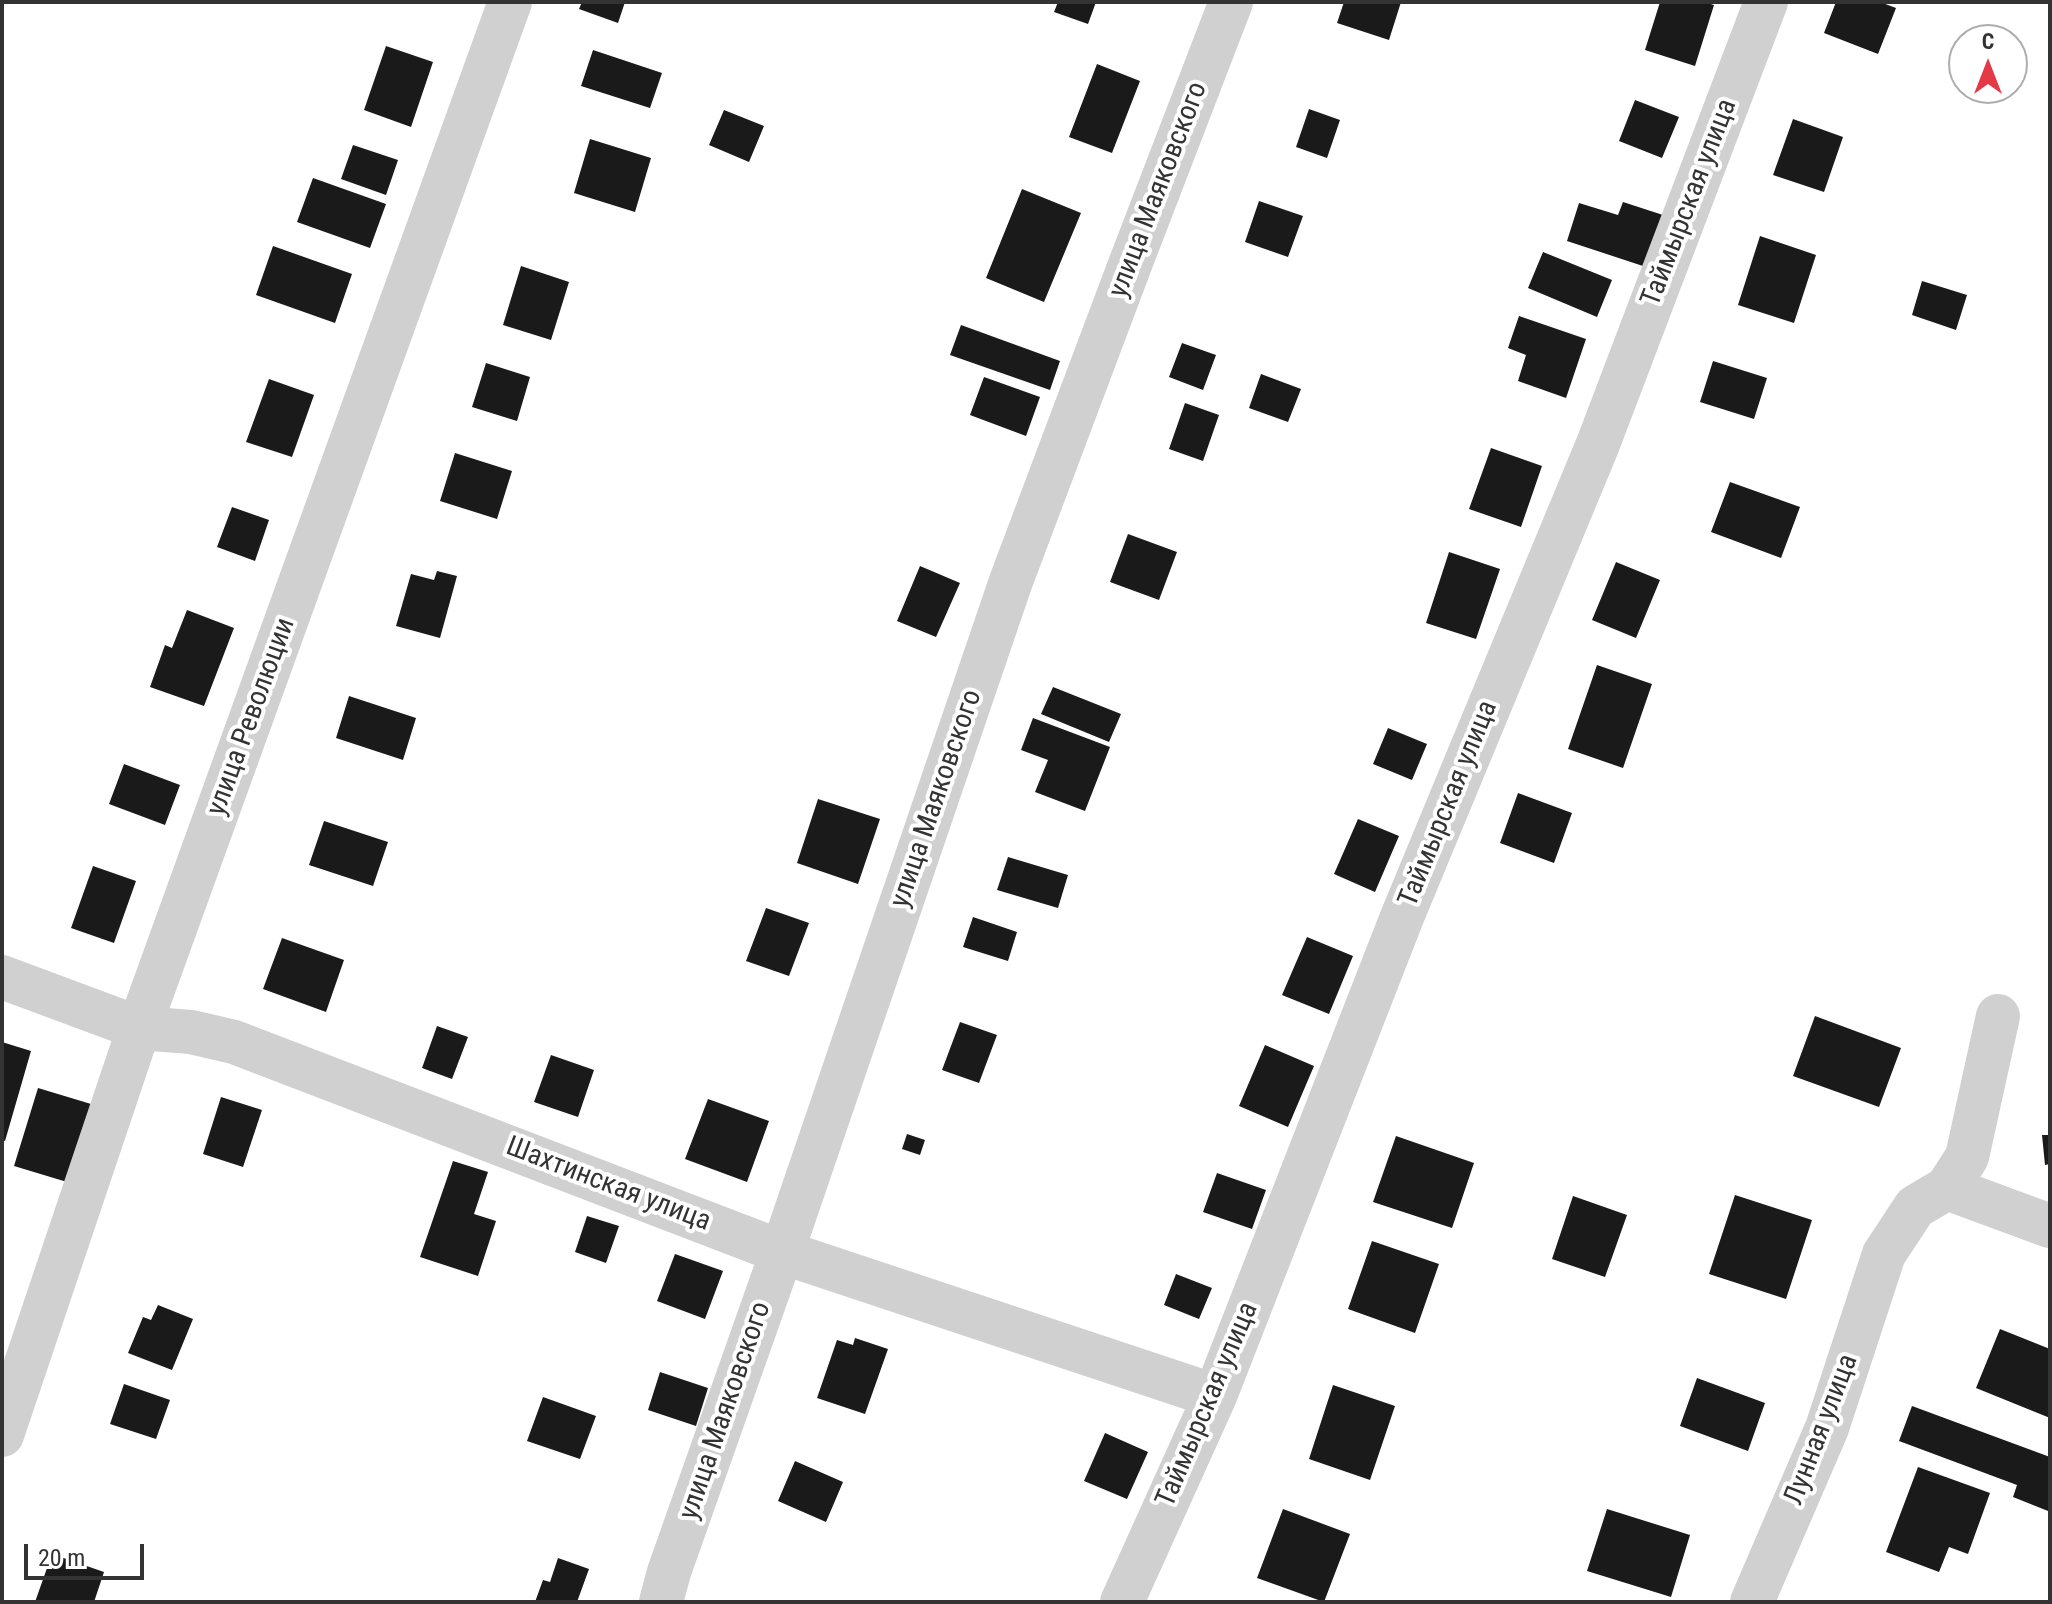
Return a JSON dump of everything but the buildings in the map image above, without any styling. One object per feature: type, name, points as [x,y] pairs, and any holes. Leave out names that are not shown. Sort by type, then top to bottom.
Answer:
[{"type":"street","name":"улица Революции","points":[[2,1435],[139,1028],[510,2]]},
{"type":"street","name":"улица Маяковского","points":[[661,1602],[1011,581],[1231,2]]},
{"type":"street","name":"Таймырская улица","points":[[1122,1602],[1215,1396],[1402,917],[1598,444],[1766,2]]},
{"type":"street","name":"Шахтинская улица","points":[[2,977],[139,1028],[191,1032],[234,1042],[782,1252],[1215,1396]]},
{"type":"street","points":[[1998,1016],[1967,1157],[1947,1188],[2050,1226]]},
{"type":"street","name":"Лунная улица","points":[[1752,1602],[1827,1428],[1884,1254],[1915,1207],[1947,1188]]}]
